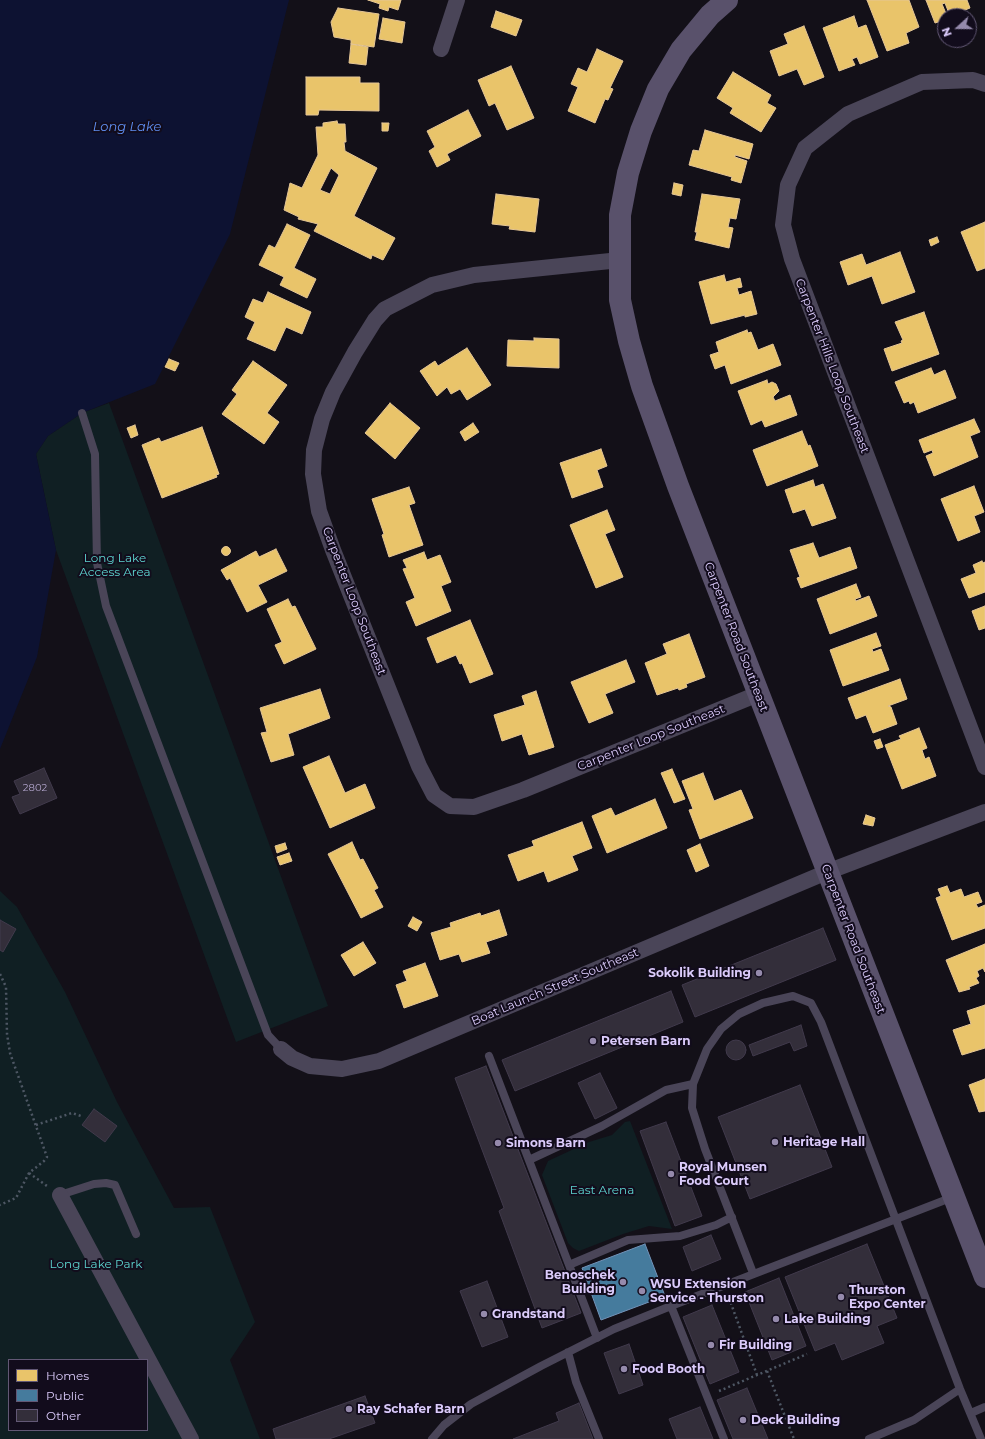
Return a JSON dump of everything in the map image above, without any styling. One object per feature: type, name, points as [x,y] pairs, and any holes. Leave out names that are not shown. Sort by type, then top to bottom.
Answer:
[{"type":"street","points":[[441,49],[457,0]]},
{"type":"street","name":"Carpenter Road Southeast","points":[[727,0],[710,15],[681,50],[658,89],[640,131],[628,173],[620,215],[620,300],[629,341],[642,386],[678,486],[985,1277]]},
{"type":"street","name":"Carpenter Hills Loop Southeast","points":[[985,84],[973,80],[922,82],[848,114],[805,148],[788,185],[783,225],[792,259],[985,767]]},
{"type":"street","name":"Carpenter Loop Southeast","points":[[620,260],[474,275],[432,285],[385,309],[375,320],[355,352],[333,392],[322,418],[314,450],[313,474],[319,511],[333,550],[419,766],[434,795],[450,806],[474,807],[509,795],[758,694]]},
{"type":"street","points":[[827,872],[985,812]]},
{"type":"street","name":"Boat Launch Street Southeast","points":[[280,1049],[292,1058],[310,1066],[342,1069],[379,1061],[827,872]]},
{"type":"street","points":[[60,1195],[191,1439]]},
{"type":"lane","points":[[82,413],[95,454],[97,562],[106,606],[268,1035],[280,1049]]},
{"type":"lane","points":[[753,1273],[705,1149],[692,1108],[693,1084],[707,1049],[721,1028],[739,1014],[763,1003],[793,996],[811,1003],[821,1022],[960,1389],[981,1439]]},
{"type":"lane","points":[[489,1056],[597,1338]]},
{"type":"lane","points":[[529,1160],[602,1126],[666,1090],[693,1084]]},
{"type":"lane","points":[[60,1195],[94,1184],[106,1183],[116,1185],[136,1234]]},
{"type":"lane","points":[[432,1439],[444,1425],[471,1404],[597,1338],[753,1273],[954,1197]]},
{"type":"lane","points":[[569,1264],[628,1240],[680,1236],[716,1225],[732,1217]]},
{"type":"lane","points":[[671,1306],[724,1439]]},
{"type":"lane","points":[[568,1352],[576,1382],[599,1439]]},
{"type":"lane","points":[[869,1439],[914,1420],[960,1389]]},
{"type":"lane","points":[[971,1413],[985,1407]]},
{"type":"path","points":[[0,974],[6,987],[7,1034],[10,1053],[47,1157],[29,1173],[16,1198],[0,1205]]},
{"type":"path","points":[[36,1126],[72,1113],[81,1116]]},
{"type":"path","points":[[724,1285],[757,1375]]},
{"type":"path","points":[[707,1396],[807,1354]]},
{"type":"path","points":[[767,1371],[794,1439]]},
{"type":"green space","name":"Long Lake Access Area","points":[[109,403],[328,1006],[236,1042],[56,550],[36,454],[48,436],[82,413]]},
{"type":"green space","name":"Long Lake Park","points":[[0,891],[17,907],[65,992],[117,1102],[174,1208],[210,1207],[255,1322],[230,1360],[260,1439],[0,1439]]},
{"type":"green space","name":"East Arena","points":[[630,1121],[672,1229],[649,1226],[623,1234],[579,1251],[568,1243],[542,1175],[548,1161],[589,1142],[612,1135],[625,1122]]},
{"type":"water","name":"Long Lake","points":[[0,0],[289,0],[230,234],[155,384],[82,413],[48,436],[36,454],[56,550],[37,657],[0,749]]},
{"type":"building: Homes","points":[[368,0],[401,0],[398,10],[389,7],[388,11],[379,8],[380,4]]},
{"type":"building: Homes","points":[[867,0],[909,0],[919,27],[906,33],[909,43],[887,51]]},
{"type":"building: Homes","points":[[926,0],[967,0],[970,8],[947,8],[945,3],[942,4],[944,8],[937,8],[937,22],[935,23]]},
{"type":"building: Homes","points":[[338,8],[379,14],[374,47],[351,44],[351,40],[334,37],[331,22]]},
{"type":"building: Homes","points":[[496,11],[522,20],[516,36],[491,27]]},
{"type":"building: Homes","points":[[854,16],[858,28],[866,25],[878,57],[860,64],[857,57],[852,59],[855,65],[839,71],[823,28]]},
{"type":"building: Homes","points":[[383,18],[405,22],[402,43],[379,39]]},
{"type":"building: Homes","points":[[804,26],[824,77],[804,85],[797,69],[779,76],[770,51],[788,44],[784,34]]},
{"type":"building: Homes","points":[[351,44],[368,47],[366,65],[349,63]]},
{"type":"building: Homes","points":[[597,49],[623,61],[610,88],[613,89],[608,100],[605,99],[595,123],[568,111],[578,87],[571,84],[578,68],[587,72]]},
{"type":"building: Homes","points":[[511,66],[534,118],[507,130],[495,103],[489,106],[478,80]]},
{"type":"building: Homes","points":[[733,72],[771,95],[767,103],[776,108],[761,132],[730,113],[733,108],[717,98]]},
{"type":"building: Homes","points":[[306,77],[360,77],[360,83],[379,83],[379,111],[319,110],[318,115],[306,115]]},
{"type":"building: Homes","points":[[468,110],[481,136],[447,154],[450,160],[437,167],[429,151],[435,147],[427,131]]},
{"type":"building: Homes","points":[[337,121],[338,124],[345,124],[345,151],[377,168],[354,216],[395,238],[383,260],[372,255],[371,259],[314,231],[318,224],[298,219],[299,217],[284,210],[290,183],[302,188],[318,155],[316,127],[323,127],[323,123]],"holes":[[[331,168],[339,175],[330,194],[320,190]]]},
{"type":"building: Homes","points":[[382,123],[389,123],[388,131],[382,131]]},
{"type":"building: Homes","points":[[705,130],[753,144],[749,159],[735,155],[735,157],[747,161],[741,183],[731,180],[732,177],[689,165],[693,150],[699,151]]},
{"type":"building: Homes","points":[[674,183],[683,185],[681,196],[672,194]]},
{"type":"building: Homes","points":[[496,194],[539,199],[535,232],[509,229],[510,226],[492,224]]},
{"type":"building: Homes","points":[[702,194],[740,199],[736,219],[730,218],[728,227],[733,228],[729,248],[695,240],[697,232],[695,232]]},
{"type":"building: Homes","points":[[985,222],[985,268],[977,271],[961,232]]},
{"type":"building: Homes","points":[[287,224],[310,235],[294,268],[316,279],[307,298],[280,285],[284,277],[259,265],[269,245],[275,248]]},
{"type":"building: Homes","points":[[937,237],[939,242],[931,246],[929,240]]},
{"type":"building: Homes","points":[[900,252],[915,292],[882,304],[872,276],[848,285],[840,262],[862,254],[866,265]]},
{"type":"building: Homes","points":[[724,275],[726,282],[740,278],[742,287],[737,288],[739,295],[751,291],[757,314],[745,317],[745,315],[711,324],[699,282]]},
{"type":"building: Homes","points":[[268,292],[311,312],[302,334],[286,327],[275,351],[247,339],[255,322],[245,317],[253,299],[263,303]]},
{"type":"building: Homes","points":[[924,312],[939,354],[892,371],[884,349],[902,343],[901,341],[903,340],[895,322]]},
{"type":"building: Homes","points":[[747,330],[748,333],[751,332],[758,350],[773,344],[781,365],[731,384],[725,365],[715,369],[710,355],[719,352],[716,342]]},
{"type":"building: Homes","points":[[534,338],[559,339],[559,368],[507,366],[508,340],[534,341]]},
{"type":"building: Homes","points":[[467,348],[491,385],[467,400],[460,389],[451,394],[447,387],[437,396],[420,371],[435,361],[438,366]]},
{"type":"building: Homes","points":[[169,359],[179,363],[175,371],[165,367]]},
{"type":"building: Homes","points":[[253,361],[287,385],[267,413],[279,422],[264,444],[222,414],[237,394],[232,390]]},
{"type":"building: Homes","points":[[931,368],[934,375],[945,370],[956,398],[918,413],[914,402],[910,404],[909,401],[904,403],[895,382]]},
{"type":"building: Homes","points":[[767,380],[768,384],[772,382],[776,384],[779,391],[773,397],[775,401],[790,395],[797,415],[765,427],[762,420],[751,425],[738,391]]},
{"type":"building: Homes","points":[[390,403],[420,428],[395,459],[365,433]]},
{"type":"building: Homes","points":[[974,419],[980,432],[970,436],[978,457],[934,476],[926,456],[933,453],[932,450],[924,453],[919,440]]},
{"type":"building: Homes","points":[[473,423],[479,432],[465,441],[460,432]]},
{"type":"building: Homes","points":[[135,425],[138,435],[131,438],[127,428]]},
{"type":"building: Homes","points":[[202,427],[219,474],[216,475],[217,477],[162,498],[142,445],[159,438],[161,442]]},
{"type":"building: Homes","points":[[802,431],[808,446],[810,445],[818,466],[767,486],[753,450]]},
{"type":"building: Homes","points":[[601,449],[607,466],[597,470],[603,487],[572,498],[560,463]]},
{"type":"building: Homes","points":[[813,480],[815,487],[823,484],[836,518],[812,526],[805,509],[793,513],[785,490]]},
{"type":"building: Homes","points":[[974,486],[984,512],[974,516],[980,532],[958,541],[941,499]]},
{"type":"building: Homes","points":[[409,487],[415,503],[409,505],[423,545],[389,557],[382,535],[384,534],[372,499]]},
{"type":"building: Homes","points":[[607,510],[615,530],[605,534],[623,577],[596,588],[570,525]]},
{"type":"building: Homes","points":[[813,543],[819,558],[850,547],[857,568],[801,588],[797,578],[800,577],[790,550]]},
{"type":"building: Homes","points":[[226,546],[231,551],[226,556],[221,551]]},
{"type":"building: Homes","points":[[276,549],[287,571],[258,585],[267,602],[247,612],[230,578],[227,580],[221,570],[256,551],[259,557]]},
{"type":"building: Homes","points":[[424,552],[427,560],[440,555],[451,582],[441,586],[451,611],[416,626],[406,602],[415,598],[403,569],[407,568],[403,560]]},
{"type":"building: Homes","points":[[982,561],[983,563],[985,562],[985,592],[969,598],[961,579],[976,573],[973,565]]},
{"type":"building: Homes","points":[[856,584],[861,597],[855,599],[856,601],[869,596],[877,616],[830,634],[817,599]]},
{"type":"building: Homes","points":[[288,599],[292,607],[295,606],[316,649],[284,664],[275,645],[282,642],[267,609]]},
{"type":"building: Homes","points":[[985,606],[985,628],[979,630],[972,611]]},
{"type":"building: Homes","points":[[470,620],[493,674],[470,683],[462,663],[460,664],[456,655],[437,663],[427,638]]},
{"type":"building: Homes","points":[[876,633],[881,646],[872,649],[873,652],[881,649],[889,670],[843,686],[830,650]]},
{"type":"building: Homes","points":[[689,634],[705,677],[686,684],[687,687],[679,690],[678,688],[657,695],[645,663],[667,654],[663,644]]},
{"type":"building: Homes","points":[[626,660],[635,682],[605,694],[613,713],[589,723],[571,682]]},
{"type":"building: Homes","points":[[900,679],[907,699],[888,706],[891,707],[897,724],[873,733],[866,715],[856,719],[848,698]]},
{"type":"building: Homes","points":[[320,689],[330,718],[288,734],[294,755],[271,762],[261,733],[267,732],[260,708]]},
{"type":"building: Homes","points":[[536,691],[554,747],[529,755],[522,734],[502,741],[494,715],[525,705],[522,696]]},
{"type":"building: Homes","points":[[919,728],[927,748],[922,750],[925,759],[929,757],[936,776],[902,789],[885,745],[901,739],[899,736]]},
{"type":"building: Homes","points":[[880,739],[883,747],[877,749],[874,741]]},
{"type":"building: Homes","points":[[329,756],[345,793],[365,784],[375,808],[330,828],[303,767]]},
{"type":"building: Homes","points":[[672,769],[685,799],[674,803],[661,773]]},
{"type":"building: Homes","points":[[703,773],[714,801],[741,790],[753,818],[700,839],[689,810],[693,809],[682,781]]},
{"type":"building: Homes","points":[[655,799],[667,828],[607,853],[592,816],[611,808],[615,816]]},
{"type":"building: Homes","points":[[866,815],[875,818],[873,826],[863,824]]},
{"type":"building: Homes","points":[[582,822],[592,848],[572,856],[578,870],[548,882],[544,871],[518,881],[508,855],[534,846],[532,841]]},
{"type":"building: Homes","points":[[352,842],[360,860],[363,859],[378,888],[374,890],[383,907],[361,918],[328,854]]},
{"type":"building: Homes","points":[[285,843],[287,849],[277,853],[275,846]]},
{"type":"building: Homes","points":[[700,844],[709,866],[696,872],[687,850]]},
{"type":"building: Homes","points":[[289,853],[292,861],[280,865],[277,857]]},
{"type":"building: Homes","points":[[947,886],[950,893],[961,889],[964,897],[978,892],[982,902],[976,904],[978,908],[985,905],[985,928],[952,940],[936,898],[941,896],[938,889]]},
{"type":"building: Homes","points":[[499,910],[507,935],[486,942],[490,953],[462,962],[459,954],[440,960],[431,933],[451,927],[450,923],[480,913],[481,916]]},
{"type":"building: Homes","points":[[413,917],[422,922],[417,931],[408,926]]},
{"type":"building: Homes","points":[[363,942],[376,963],[354,976],[341,955]]},
{"type":"building: Homes","points":[[985,944],[985,972],[983,968],[977,971],[979,976],[976,978],[979,983],[969,987],[970,989],[959,992],[946,960]]},
{"type":"building: Homes","points":[[425,963],[438,996],[404,1008],[396,985],[407,981],[403,971]]},
{"type":"building: Homes","points":[[985,1005],[985,1048],[962,1055],[953,1030],[971,1024],[967,1011]]},
{"type":"building: Homes","points":[[985,1079],[985,1111],[979,1112],[969,1085]]},
{"type":"building: Public","name":"Benoschek Building","points":[[645,1244],[665,1296],[601,1320],[582,1268]]},
{"type":"building: Other","points":[[44,768],[57,798],[20,814],[12,797],[20,794],[14,781]]},
{"type":"building: Other","points":[[0,920],[16,929],[3,952],[0,950]]},
{"type":"building: Other","name":"Sokolik Building","points":[[823,928],[836,960],[695,1017],[682,985]]},
{"type":"building: Other","name":"Petersen Barn","points":[[671,991],[683,1022],[515,1091],[502,1060]]},
{"type":"building: Other","points":[[801,1025],[807,1046],[794,1051],[790,1042],[753,1056],[749,1045]]},
{"type":"building: Other","points":[[736,1040],[743,1043],[746,1050],[743,1057],[736,1060],[729,1057],[726,1050],[729,1043]]},
{"type":"building: Other","name":"Simons Barn","points":[[486,1066],[581,1313],[542,1328],[499,1211],[504,1208],[455,1078]]},
{"type":"building: Other","points":[[600,1073],[617,1108],[595,1119],[578,1083]]},
{"type":"building: Other","name":"Heritage Hall","points":[[800,1085],[832,1167],[750,1199],[718,1117]]},
{"type":"building: Other","points":[[94,1109],[117,1126],[105,1142],[82,1125]]},
{"type":"building: Other","name":"Royal Munsen Food Court","points":[[666,1122],[702,1216],[675,1226],[640,1131]]},
{"type":"building: Other","points":[[711,1235],[721,1259],[692,1271],[683,1247]]},
{"type":"building: Other","name":"Thurston Expo Center","points":[[867,1244],[897,1318],[877,1326],[884,1343],[842,1360],[835,1343],[815,1351],[785,1277]]},
{"type":"building: Other","name":"Lake Building","points":[[779,1278],[806,1346],[772,1360],[745,1292]]},
{"type":"building: Other","name":"Grandstand","points":[[487,1281],[508,1337],[482,1347],[460,1291]]},
{"type":"building: Other","name":"Fir Building","points":[[712,1305],[739,1372],[710,1384],[683,1317]]},
{"type":"building: Other","name":"Food Booth","points":[[629,1344],[643,1385],[619,1394],[604,1353]]},
{"type":"building: Other","name":"Deck Building","points":[[747,1388],[768,1439],[733,1439],[717,1400]]},
{"type":"building: Other","name":"Ray Schafer Barn","points":[[365,1396],[375,1423],[329,1439],[276,1439],[273,1429]]},
{"type":"building: Other","points":[[579,1403],[593,1439],[513,1439],[559,1421],[556,1413]]},
{"type":"building: Other","points":[[700,1407],[713,1439],[677,1439],[669,1419]]},
{"type":"place","name":"Sokolik Building","points":[[759,973]]},
{"type":"place","name":"Petersen Barn","points":[[593,1041]]},
{"type":"place","name":"Heritage Hall","points":[[775,1142]]},
{"type":"place","name":"Simons Barn","points":[[498,1143]]},
{"type":"place","name":"Royal Munsen Food Court","points":[[671,1174]]},
{"type":"place","name":"Benoschek Building","points":[[623,1282]]},
{"type":"place","name":"WSU Extension Service - Thurston","points":[[642,1291]]},
{"type":"place","name":"Thurston Expo Center","points":[[841,1297]]},
{"type":"place","name":"Grandstand","points":[[484,1314]]},
{"type":"place","name":"Lake Building","points":[[776,1319]]},
{"type":"place","name":"Fir Building","points":[[711,1345]]},
{"type":"place","name":"Food Booth","points":[[624,1369]]},
{"type":"place","name":"Ray Schafer Barn","points":[[349,1409]]},
{"type":"place","name":"Deck Building","points":[[743,1420]]}]
